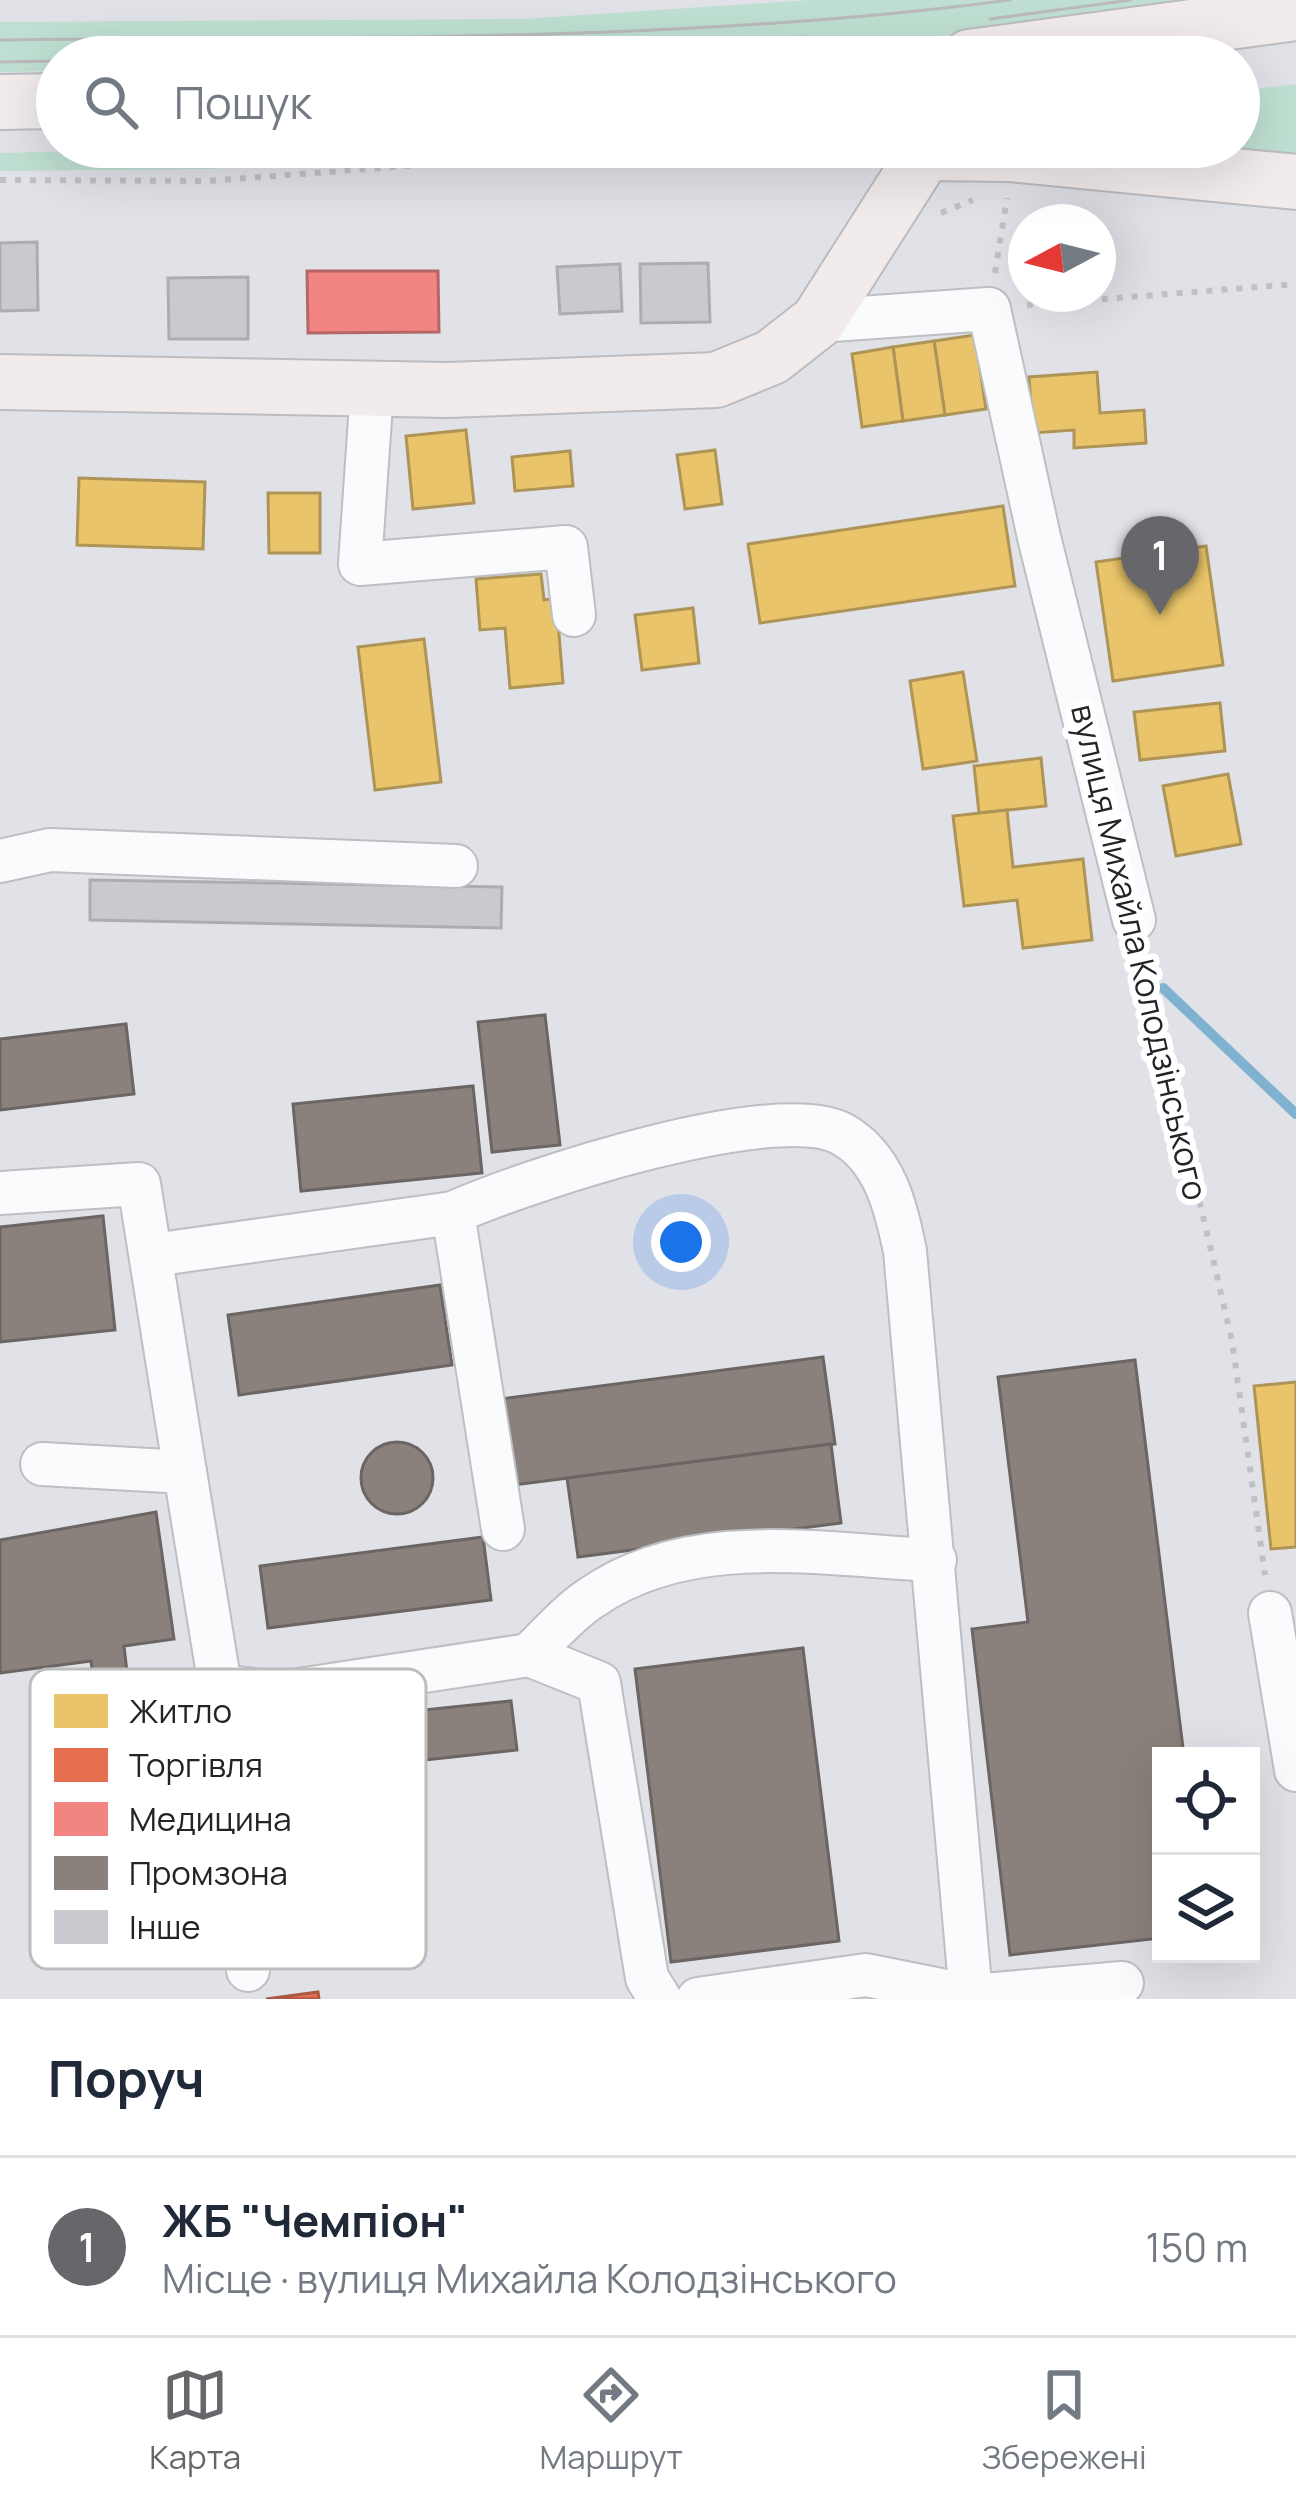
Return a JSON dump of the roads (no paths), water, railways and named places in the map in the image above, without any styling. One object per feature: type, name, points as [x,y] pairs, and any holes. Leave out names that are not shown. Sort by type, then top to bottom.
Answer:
[{"type":"main road","points":[[1129,36],[1296,14]]},
{"type":"main road","points":[[0,101],[36,100]]},
{"type":"main road","points":[[0,382],[371,390],[602,388],[716,380],[772,357],[818,321],[914,168]]},
{"type":"main road","points":[[1152,168],[1296,182]]},
{"type":"street","name":"вулиця Михайла Колодзінського","points":[[818,321],[989,308],[1039,537],[1134,920]]},
{"type":"street","points":[[371,390],[360,564],[566,547],[574,615]]},
{"type":"street","points":[[0,861],[50,850],[456,866]]},
{"type":"street","points":[[153,1256],[453,1213],[581,1167],[740,1131],[812,1125],[860,1146],[889,1190],[905,1251],[971,1996]]},
{"type":"street","points":[[0,1193],[139,1184],[217,1669]]},
{"type":"street","points":[[453,1213],[503,1529]]},
{"type":"street","points":[[42,1463],[185,1472]]},
{"type":"street","points":[[529,1654],[590,1598],[645,1568],[706,1552],[935,1560]]},
{"type":"street","points":[[1270,1612],[1296,1770]]},
{"type":"street","points":[[426,1670],[529,1654],[599,1683],[647,1978],[660,1999]]},
{"type":"street","points":[[698,1999],[866,1976],[971,1996],[1122,1983]]},
{"type":"waterway","points":[[1163,988],[1296,1114]]},
{"type":"tram line","points":[[442,36],[759,24],[1010,0]]},
{"type":"tram line","points":[[990,19],[1131,0]]},
{"type":"tram line","points":[[0,40],[36,40]]},
{"type":"tram line","points":[[0,62],[36,61]]},
{"type":"place","name":"ЖБ \"Чемпіон\"","points":[[1160,615]]}]
